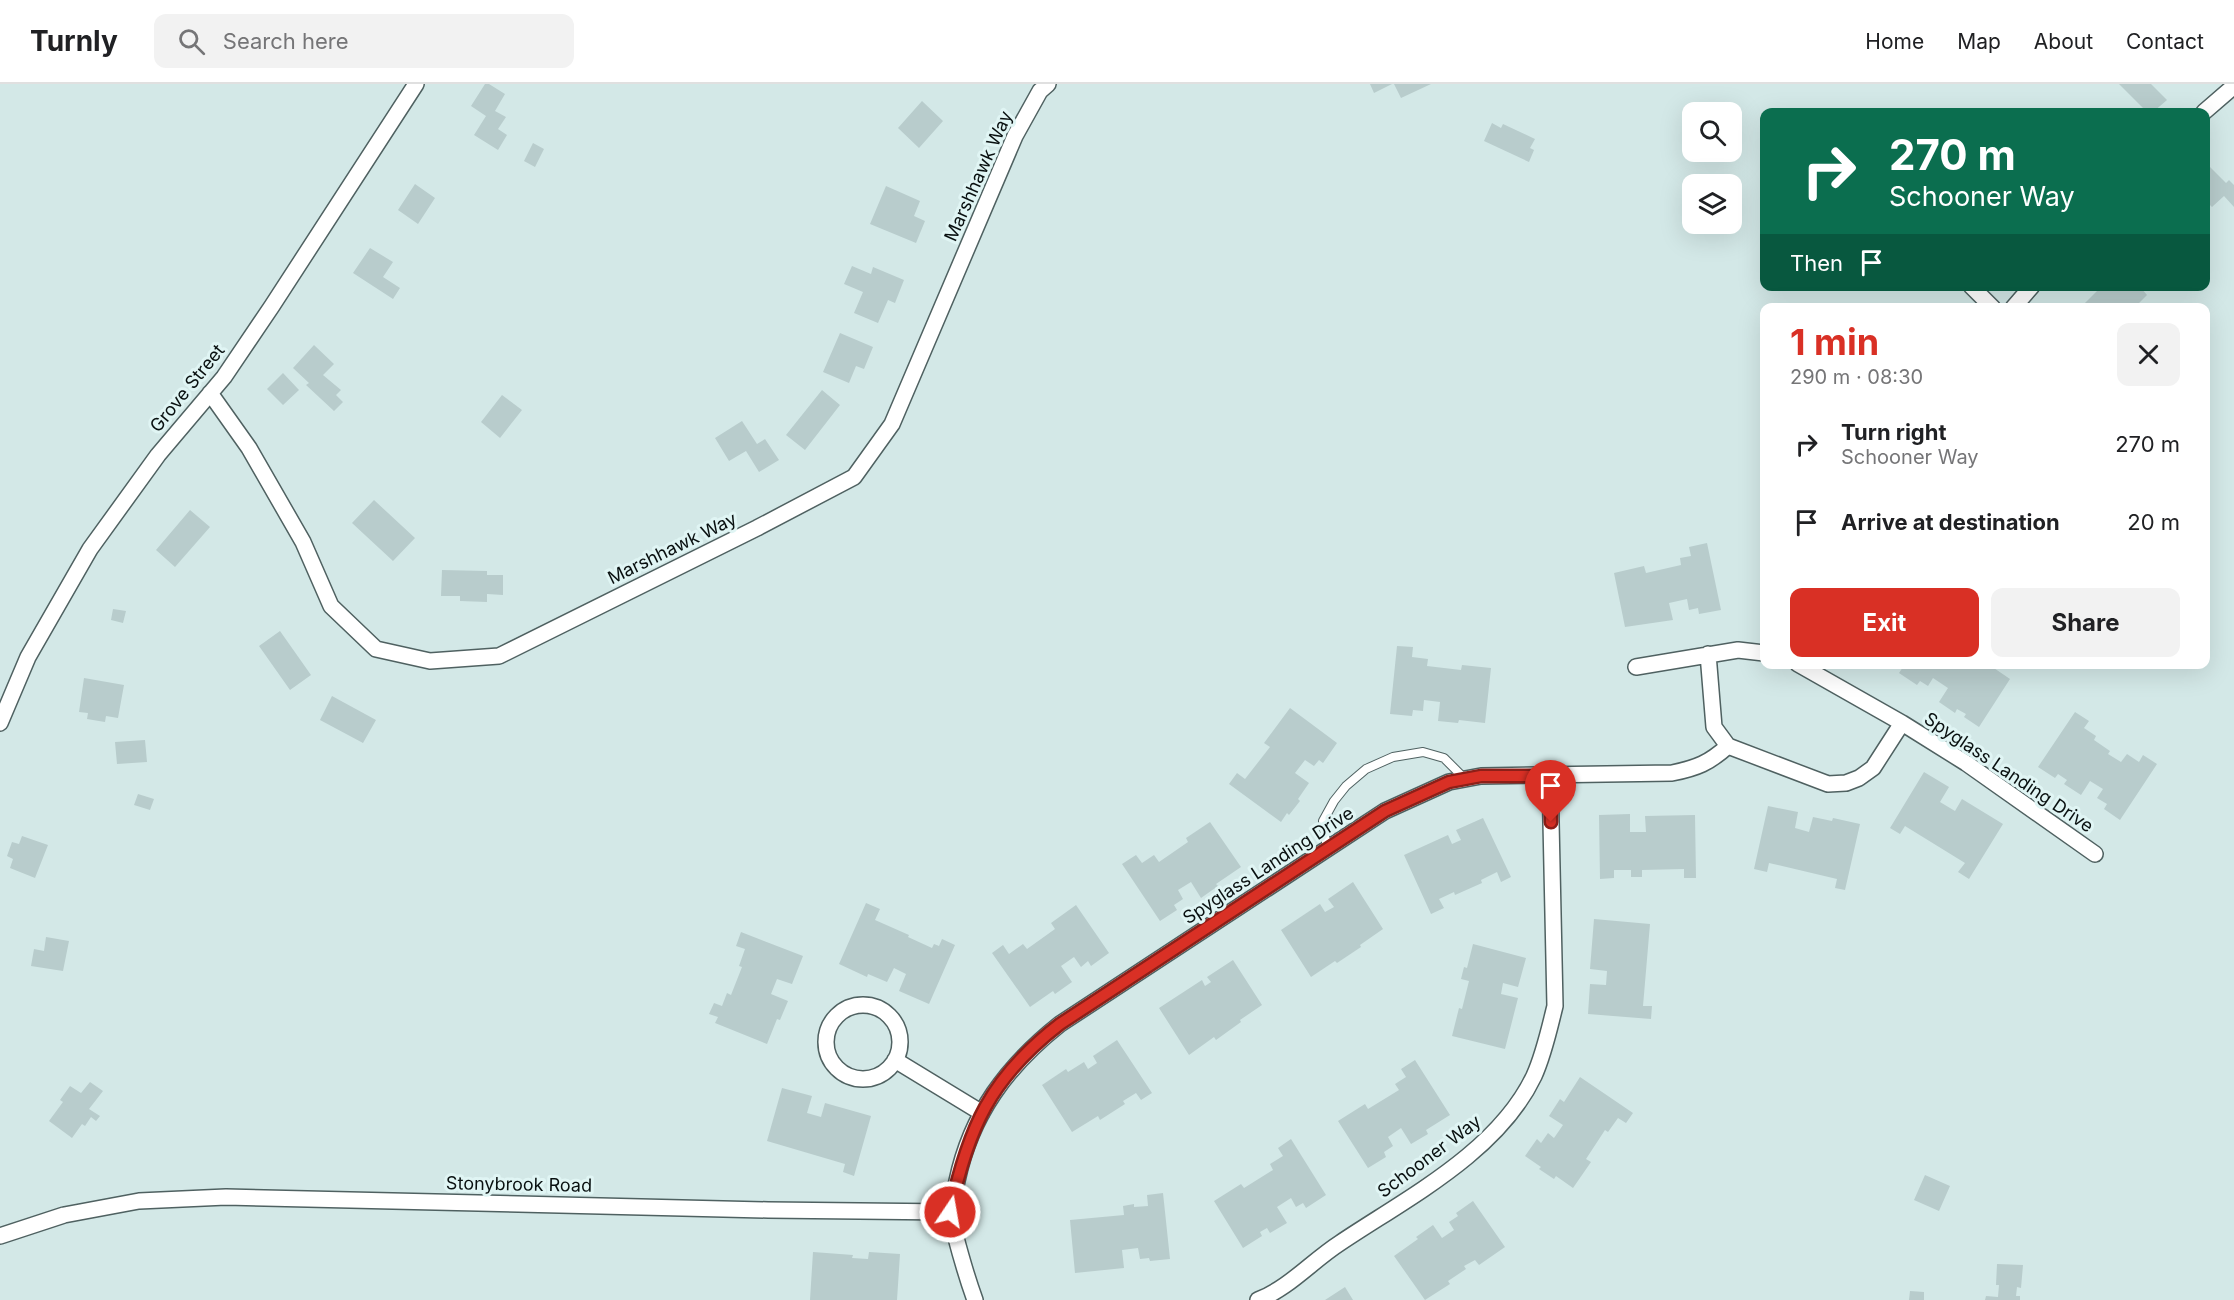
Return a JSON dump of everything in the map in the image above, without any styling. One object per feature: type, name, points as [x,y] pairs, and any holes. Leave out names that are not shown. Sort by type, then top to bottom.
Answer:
[{"type":"street","name":"Grove Street","points":[[0,723],[28,657],[90,549],[158,455],[224,377],[416,84]]},
{"type":"street","name":"Marshhawk Way","points":[[210,393],[249,448],[303,542],[331,606],[376,649],[430,661],[499,656],[757,528],[854,477],[892,424],[1015,136],[1040,91],[1048,84]]},
{"type":"street","points":[[2209,108],[2234,86]]},
{"type":"street","points":[[1976,291],[1988,303]]},
{"type":"street","points":[[2017,303],[2028,291]]},
{"type":"street","points":[[1636,667],[1738,650],[1760,653]]},
{"type":"street","points":[[1708,654],[1714,727],[1728,746]]},
{"type":"street","name":"Spyglass Landing Drive","points":[[1807,669],[1902,723],[1966,763],[2095,854]]},
{"type":"street","name":"Spyglass Landing Drive","points":[[950,1212],[959,1169],[972,1133],[990,1096],[1035,1044],[1060,1024],[1385,811],[1449,782],[1481,776],[1672,772],[1695,768],[1715,758],[1728,746],[1827,784],[1846,783],[1859,778],[1873,768],[1902,723]]},
{"type":"street","name":"Schooner Way","points":[[1258,1300],[1274,1294],[1322,1255],[1470,1154],[1494,1134],[1515,1108],[1534,1077],[1546,1044],[1554,1006],[1550,776]]},
{"type":"street","points":[[862,1005],[884,1012],[898,1030],[900,1042],[895,1060],[883,1073],[872,1078],[859,1079],[846,1076],[836,1068],[829,1057],[826,1045],[832,1021],[850,1007],[862,1005]]},
{"type":"street","points":[[895,1060],[982,1113]]},
{"type":"street","name":"Stonybrook Road","points":[[0,1236],[64,1215],[139,1201],[226,1197],[950,1212]]},
{"type":"street","points":[[950,1212],[964,1270],[975,1300]]},
{"type":"lane","points":[[1327,849],[1323,821],[1340,793],[1366,770],[1393,757],[1424,752],[1444,758],[1465,779]]},
{"type":"building","points":[[485,84],[505,94],[495,111],[506,117],[498,129],[507,135],[498,150],[474,135],[486,116],[471,106]]},
{"type":"building","points":[[1370,84],[1392,84],[1374,93]]},
{"type":"building","points":[[1394,84],[1431,84],[1401,98]]},
{"type":"building","points":[[2119,84],[2151,84],[2167,100],[2158,108],[2143,108]]},
{"type":"building","points":[[922,101],[943,121],[919,148],[898,128]]},
{"type":"building","points":[[1492,123],[1501,128],[1503,124],[1535,139],[1530,148],[1534,150],[1529,162],[1484,141]]},
{"type":"building","points":[[533,143],[544,149],[535,167],[524,161]]},
{"type":"building","points":[[2210,167],[2226,183],[2229,180],[2234,185],[2234,207],[2224,196],[2212,207],[2210,205]]},
{"type":"building","points":[[415,184],[435,198],[418,224],[398,210]]},
{"type":"building","points":[[886,186],[920,201],[914,216],[925,221],[916,243],[870,224]]},
{"type":"building","points":[[370,248],[393,262],[383,277],[400,288],[393,299],[353,273]]},
{"type":"building","points":[[852,266],[871,274],[873,267],[904,280],[895,303],[888,300],[878,323],[854,313],[863,292],[844,284]]},
{"type":"building","points":[[2097,291],[2144,291],[2147,295],[2139,303],[2085,303]]},
{"type":"building","points":[[840,333],[873,347],[864,369],[856,366],[849,383],[823,372]]},
{"type":"building","points":[[314,345],[334,364],[323,375],[341,390],[336,395],[343,402],[334,411],[306,385],[309,383],[293,368]]},
{"type":"building","points":[[283,373],[299,390],[283,405],[267,389]]},
{"type":"building","points":[[822,390],[840,405],[805,450],[786,435]]},
{"type":"building","points":[[502,395],[522,410],[500,438],[481,422]]},
{"type":"building","points":[[742,421],[757,444],[765,439],[779,460],[759,472],[746,451],[729,461],[715,438]]},
{"type":"building","points":[[374,500],[415,538],[393,561],[352,523]]},
{"type":"building","points":[[190,510],[210,527],[175,567],[156,550]]},
{"type":"building","points":[[1707,543],[1721,610],[1699,614],[1698,608],[1689,610],[1687,599],[1669,603],[1673,620],[1625,627],[1614,573],[1644,566],[1646,573],[1681,565],[1680,558],[1691,556],[1689,547]]},
{"type":"building","points":[[442,570],[487,571],[487,575],[503,575],[503,595],[487,594],[487,602],[460,601],[460,596],[441,596]]},
{"type":"building","points":[[113,609],[126,611],[123,623],[111,620]]},
{"type":"building","points":[[280,631],[311,675],[290,690],[259,646]]},
{"type":"building","points":[[1397,646],[1413,647],[1412,657],[1428,659],[1427,666],[1461,670],[1462,665],[1491,668],[1485,723],[1459,720],[1458,723],[1438,721],[1440,702],[1424,700],[1423,711],[1413,710],[1412,716],[1390,714]]},
{"type":"building","points":[[1902,669],[1995,669],[2010,679],[1979,727],[1964,717],[1966,714],[1957,709],[1955,713],[1939,702],[1948,688],[1933,678],[1928,686],[1920,681],[1917,685],[1899,673]]},
{"type":"building","points":[[84,678],[124,685],[118,718],[106,716],[105,722],[87,719],[88,713],[79,712]]},
{"type":"building","points":[[332,696],[376,720],[363,743],[320,720]]},
{"type":"building","points":[[1290,708],[1337,743],[1323,763],[1319,760],[1314,766],[1305,760],[1295,773],[1309,783],[1298,799],[1300,801],[1281,822],[1229,784],[1237,773],[1245,779],[1270,747],[1264,743]]},
{"type":"building","points":[[2075,712],[2089,721],[2084,728],[2096,736],[2094,740],[2110,751],[2108,754],[2121,762],[2127,754],[2139,762],[2143,755],[2157,764],[2120,820],[2104,809],[2107,804],[2097,798],[2103,789],[2090,781],[2081,795],[2064,784],[2067,780],[2058,774],[2055,778],[2038,767]]},
{"type":"building","points":[[145,740],[147,762],[117,764],[115,742]]},
{"type":"building","points":[[1924,772],[1949,787],[1940,802],[1955,811],[1962,799],[2003,824],[1969,879],[1958,872],[1965,863],[1905,826],[1900,834],[1890,828]]},
{"type":"building","points":[[138,794],[154,799],[150,810],[134,805]]},
{"type":"building","points":[[1768,806],[1798,812],[1795,828],[1809,832],[1813,817],[1832,821],[1833,818],[1860,824],[1845,890],[1835,888],[1837,879],[1769,863],[1767,872],[1754,869]]},
{"type":"building","points":[[1630,814],[1630,832],[1646,832],[1645,816],[1695,815],[1696,878],[1684,878],[1684,869],[1642,870],[1642,877],[1631,877],[1631,870],[1614,870],[1614,878],[1600,879],[1599,815]]},
{"type":"building","points":[[1483,818],[1511,877],[1501,882],[1497,872],[1481,880],[1482,883],[1455,895],[1454,892],[1439,899],[1444,908],[1431,914],[1404,855],[1448,835],[1452,844],[1461,840],[1456,830]]},
{"type":"building","points":[[1210,822],[1241,867],[1216,884],[1218,886],[1201,898],[1191,882],[1178,890],[1183,899],[1174,905],[1177,910],[1160,921],[1122,864],[1136,855],[1142,863],[1154,855],[1159,862],[1188,842],[1186,838]]},
{"type":"building","points":[[22,836],[48,845],[35,878],[10,868],[13,859],[7,856],[12,842],[19,844]]},
{"type":"building","points":[[1353,882],[1383,929],[1337,963],[1335,961],[1311,977],[1281,930],[1320,904],[1325,912],[1334,907],[1328,899]]},
{"type":"building","points":[[866,903],[880,909],[875,920],[909,935],[908,937],[932,948],[934,944],[939,946],[942,939],[955,945],[929,1004],[899,991],[906,974],[894,968],[887,982],[868,974],[867,977],[839,964]]},
{"type":"building","points":[[1076,905],[1109,953],[1091,966],[1088,961],[1081,967],[1074,957],[1061,966],[1072,982],[1055,994],[1053,991],[1030,1007],[992,953],[1003,945],[1009,954],[1023,944],[1027,949],[1055,929],[1051,923]]},
{"type":"building","points":[[1594,919],[1650,924],[1643,1006],[1652,1006],[1651,1019],[1588,1014],[1590,984],[1606,985],[1607,971],[1590,969]]},
{"type":"building","points":[[741,932],[803,956],[792,984],[777,979],[771,994],[788,1001],[780,1020],[777,1019],[767,1044],[715,1023],[718,1017],[709,1014],[714,1003],[722,1006],[727,993],[731,995],[742,967],[739,966],[745,949],[736,946]]},
{"type":"building","points":[[46,937],[69,941],[63,971],[31,966],[34,949],[44,951]]},
{"type":"building","points":[[1473,944],[1526,958],[1518,987],[1503,983],[1501,994],[1518,998],[1505,1049],[1452,1036],[1469,981],[1461,979],[1464,967],[1467,968]]},
{"type":"building","points":[[1233,960],[1262,1005],[1216,1040],[1214,1037],[1189,1055],[1159,1008],[1202,980],[1205,986],[1211,982],[1207,977]]},
{"type":"building","points":[[1117,1040],[1152,1093],[1141,1100],[1136,1093],[1123,1101],[1125,1104],[1100,1120],[1098,1116],[1072,1132],[1042,1085],[1066,1069],[1068,1072],[1084,1062],[1088,1069],[1097,1063],[1093,1056]]},
{"type":"building","points":[[1415,1060],[1450,1115],[1426,1130],[1428,1134],[1411,1144],[1401,1128],[1388,1137],[1393,1146],[1384,1152],[1386,1157],[1368,1168],[1338,1121],[1365,1104],[1368,1109],[1399,1090],[1395,1084],[1406,1077],[1401,1069]]},
{"type":"building","points":[[1580,1077],[1633,1113],[1626,1123],[1618,1118],[1608,1132],[1605,1130],[1586,1159],[1591,1162],[1573,1188],[1556,1176],[1554,1179],[1539,1169],[1541,1167],[1525,1156],[1537,1139],[1541,1143],[1548,1133],[1554,1138],[1563,1125],[1549,1116],[1560,1099],[1564,1102]]},
{"type":"building","points":[[90,1082],[103,1091],[89,1109],[100,1116],[96,1121],[91,1117],[85,1126],[82,1124],[72,1138],[49,1121],[63,1102],[60,1100],[70,1086],[81,1093]]},
{"type":"building","points":[[782,1088],[812,1096],[807,1113],[821,1117],[825,1103],[871,1116],[854,1176],[843,1172],[845,1164],[767,1141]]},
{"type":"building","points":[[1291,1139],[1326,1195],[1306,1208],[1303,1203],[1296,1207],[1291,1198],[1277,1207],[1287,1223],[1270,1233],[1267,1228],[1260,1232],[1262,1236],[1243,1248],[1214,1201],[1241,1184],[1244,1188],[1273,1170],[1270,1164],[1283,1156],[1278,1148]]},
{"type":"building","points":[[1925,1175],[1950,1186],[1939,1211],[1914,1200]]},
{"type":"building","points":[[1163,1193],[1170,1259],[1150,1261],[1149,1258],[1140,1259],[1138,1248],[1122,1250],[1124,1268],[1075,1273],[1070,1220],[1124,1215],[1123,1206],[1134,1204],[1134,1207],[1148,1206],[1147,1195]]},
{"type":"building","points":[[1473,1201],[1505,1247],[1479,1265],[1475,1260],[1464,1266],[1466,1269],[1448,1281],[1450,1284],[1425,1300],[1394,1256],[1433,1225],[1442,1238],[1454,1230],[1449,1222],[1458,1216],[1456,1213]]},
{"type":"building","points":[[813,1252],[853,1255],[852,1258],[868,1259],[869,1252],[900,1254],[897,1300],[810,1300]]},
{"type":"building","points":[[1997,1264],[2023,1265],[2021,1288],[2017,1287],[2016,1296],[2020,1296],[2020,1300],[1985,1300],[1986,1296],[1998,1297]]},
{"type":"building","points":[[1345,1287],[1353,1300],[1325,1300]]},
{"type":"building","points":[[1910,1291],[1924,1292],[1924,1300],[1909,1300]]},
{"type":"route","points":[[950,1212],[959,1169],[972,1133],[990,1096],[1035,1044],[1060,1024],[1385,811],[1449,782],[1481,776],[1550,776],[1551,822]]}]
